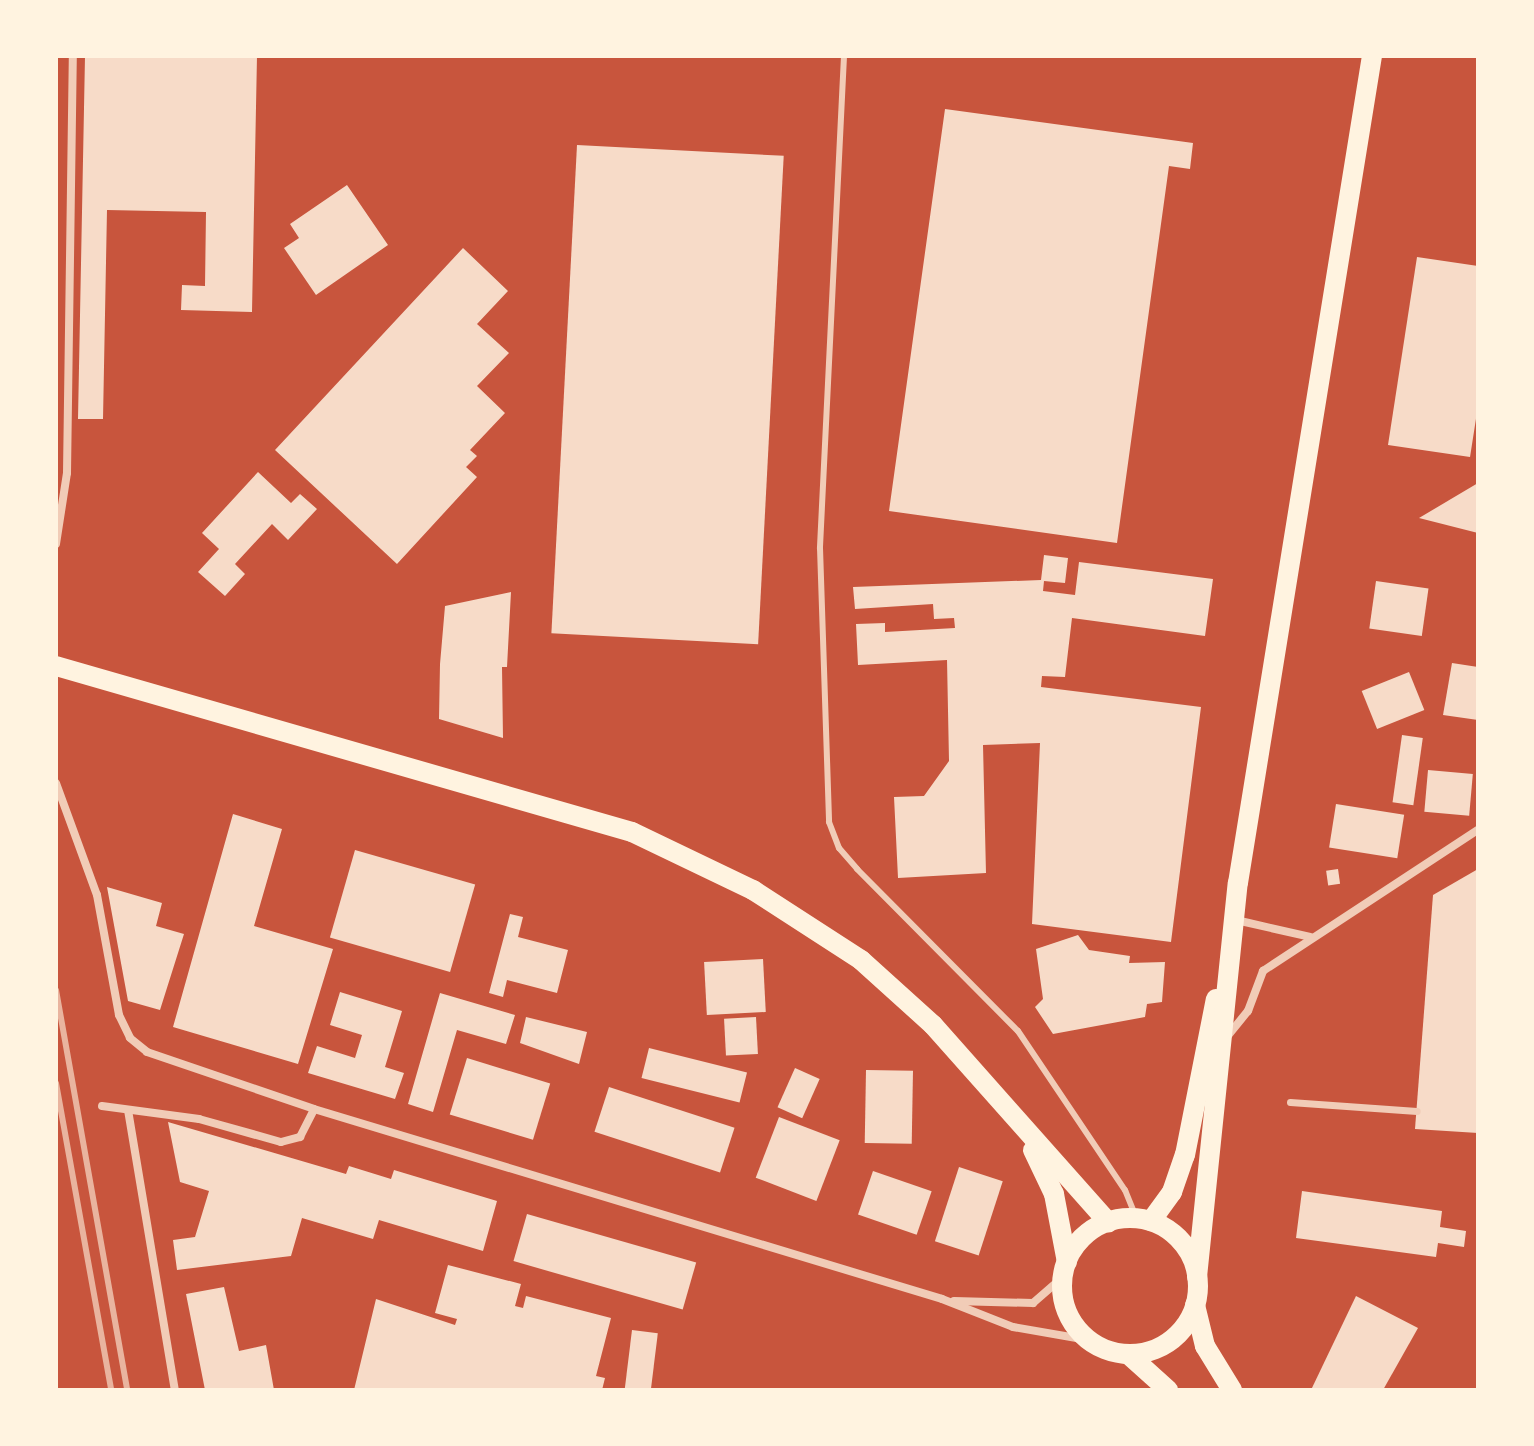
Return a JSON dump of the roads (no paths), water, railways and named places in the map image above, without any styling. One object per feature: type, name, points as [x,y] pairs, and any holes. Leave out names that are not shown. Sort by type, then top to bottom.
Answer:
[{"type":"main road","points":[[1144,1220],[1172,1192],[1185,1155],[1237,893],[1372,56]]},
{"type":"main road","points":[[63,668],[632,832],[753,890],[861,960],[933,1025],[1108,1222]]},
{"type":"main road","points":[[1232,1390],[1205,1346],[1195,1305],[1237,893]]},
{"type":"main road","points":[[1025,1131],[1054,1194],[1065,1270],[1065,1307],[1088,1340],[1128,1354],[1168,1390]]},
{"type":"main road","points":[[1065,1270],[1079,1242],[1108,1222],[1144,1220],[1179,1239],[1197,1277]]},
{"type":"main road","points":[[1128,1354],[1170,1341],[1195,1305]]},
{"type":"street","points":[[56,544],[67,473],[73,56]]},
{"type":"street","points":[[56,783],[97,895],[119,1015],[130,1038],[173,1065],[942,1299],[1013,1327],[1088,1340]]},
{"type":"street","points":[[1224,1040],[1248,1011],[1263,971],[1310,937],[1478,830]]},
{"type":"street","points":[[1236,920],[1310,937]]},
{"type":"street","points":[[1290,1102],[1417,1111]]},
{"type":"street","points":[[102,1106],[199,1119],[281,1142],[300,1137],[314,1109]]},
{"type":"street","points":[[128,1110],[175,1390]]},
{"type":"street","points":[[942,1299],[1033,1303],[1065,1270]]},
{"type":"lane","points":[[844,56],[820,548],[829,822],[839,848],[857,869],[1018,1031],[1144,1220]]},
{"type":"railway","points":[[56,990],[127,1390]]},
{"type":"railway","points":[[56,1083],[111,1390]]}]
